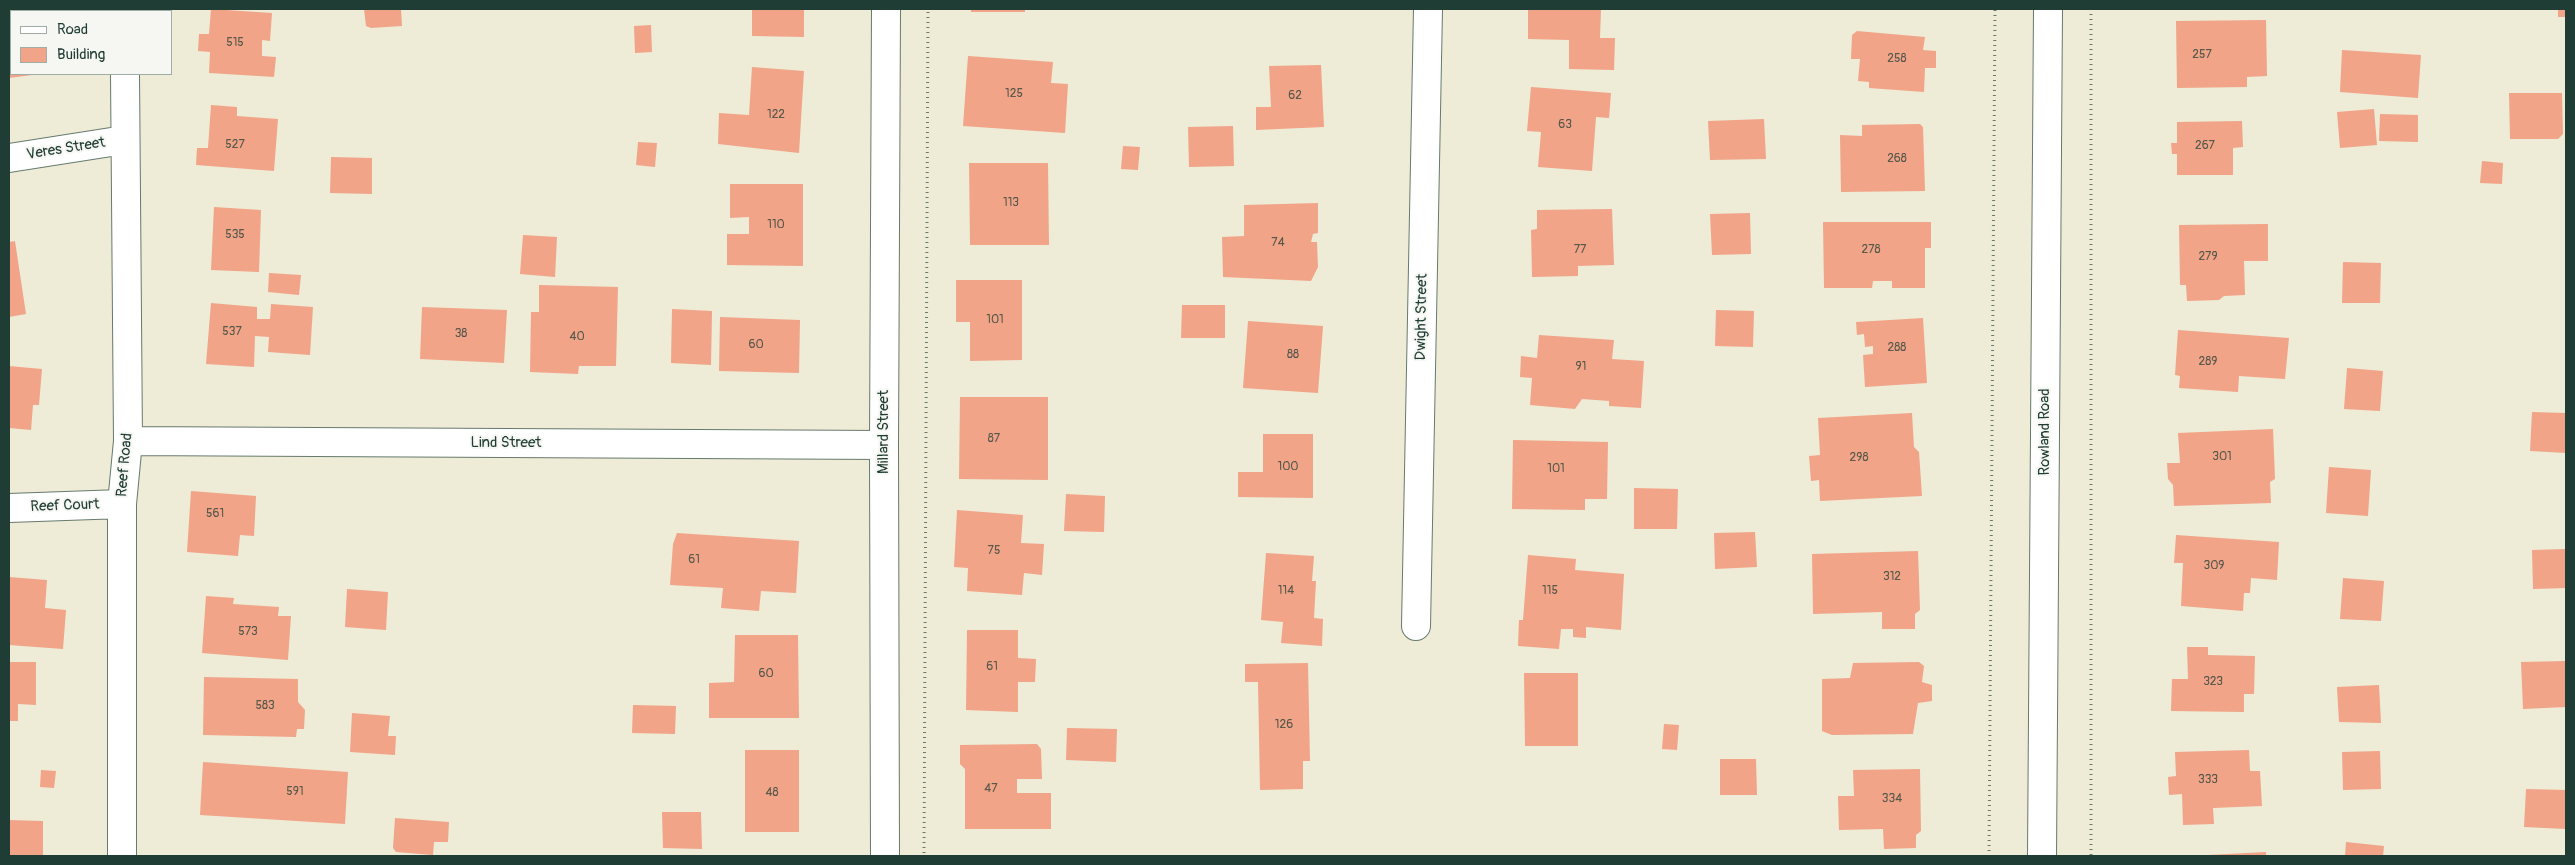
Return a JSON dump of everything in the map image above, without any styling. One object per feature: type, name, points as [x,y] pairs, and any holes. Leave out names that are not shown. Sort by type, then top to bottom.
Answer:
[{"type":"street","name":"Millard Street","points":[[885,856],[886,9]]},
{"type":"street","name":"Dwight Street","points":[[1416,626],[1428,9]]},
{"type":"street","name":"Rowland Road","points":[[2042,856],[2048,9]]},
{"type":"street","name":"Reef Road","points":[[122,856],[122,504],[128,440],[124,140],[125,75]]},
{"type":"street","name":"Veres Street","points":[[9,158],[124,140]]},
{"type":"street","name":"Lind Street","points":[[128,440],[884,445]]},
{"type":"street","name":"Reef Court","points":[[9,508],[122,504]]},
{"type":"path","points":[[924,856],[928,9]]},
{"type":"path","points":[[1990,856],[1995,9]]},
{"type":"path","points":[[2091,9],[2091,856]]},
{"type":"building","points":[[211,9],[272,13],[270,41],[262,40],[262,56],[276,57],[274,77],[209,73],[210,52],[198,51],[199,34],[209,34]]},
{"type":"building","points":[[364,9],[401,9],[402,26],[371,28],[366,26]]},
{"type":"building","points":[[752,9],[804,9],[804,37],[752,36]]},
{"type":"building","points":[[971,9],[1025,9],[1025,12],[971,12]]},
{"type":"building","points":[[1528,9],[1601,9],[1600,38],[1615,38],[1614,70],[1569,69],[1569,40],[1528,39]]},
{"type":"building","points":[[2558,9],[2566,9],[2566,17],[2558,17]]},
{"type":"building","points":[[2266,20],[2267,76],[2247,77],[2247,87],[2177,88],[2176,21]]},
{"type":"building","points":[[10,24],[10,75],[32,75],[9,78]]},
{"type":"building","points":[[651,25],[652,52],[635,53],[634,26]]},
{"type":"building","points":[[1857,31],[1925,37],[1923,50],[1936,51],[1936,68],[1925,68],[1924,92],[1869,88],[1869,82],[1858,81],[1860,59],[1851,59],[1852,35]]},
{"type":"building","points":[[2342,50],[2421,55],[2418,98],[2340,92]]},
{"type":"building","points":[[968,56],[1053,62],[1051,83],[1068,84],[1065,133],[963,126]]},
{"type":"building","points":[[1321,65],[1324,127],[1256,130],[1256,107],[1271,107],[1269,66]]},
{"type":"building","points":[[752,67],[804,71],[799,153],[718,144],[719,113],[749,115]]},
{"type":"building","points":[[1531,87],[1611,93],[1609,118],[1596,117],[1592,171],[1538,167],[1541,132],[1527,131]]},
{"type":"building","points":[[2509,93],[2562,93],[2563,134],[2558,139],[2510,139]]},
{"type":"building","points":[[211,105],[237,107],[237,116],[278,119],[274,171],[196,165],[197,148],[208,148]]},
{"type":"building","points":[[2374,109],[2377,145],[2340,148],[2337,112]]},
{"type":"building","points":[[2380,114],[2418,115],[2418,142],[2379,141]]},
{"type":"building","points":[[1764,119],[1766,159],[1710,160],[1708,121]]},
{"type":"building","points":[[2242,121],[2243,147],[2233,148],[2233,175],[2177,175],[2177,154],[2172,154],[2171,143],[2177,143],[2177,122]]},
{"type":"building","points":[[1920,124],[1923,127],[1925,191],[1841,192],[1840,135],[1862,136],[1862,125]]},
{"type":"building","points":[[1233,126],[1234,166],[1189,167],[1188,127]]},
{"type":"building","points":[[638,142],[657,143],[655,167],[636,165]]},
{"type":"building","points":[[1123,146],[1140,147],[1138,170],[1121,169]]},
{"type":"building","points":[[331,157],[372,158],[372,194],[330,193]]},
{"type":"building","points":[[2482,161],[2503,163],[2502,184],[2480,183]]},
{"type":"building","points":[[969,163],[1048,163],[1049,245],[970,245]]},
{"type":"building","points":[[730,184],[803,184],[803,266],[727,265],[727,234],[749,234],[749,217],[730,218]]},
{"type":"building","points":[[1318,203],[1318,233],[1313,234],[1311,242],[1317,242],[1318,267],[1311,281],[1223,277],[1222,237],[1244,236],[1244,205]]},
{"type":"building","points":[[214,207],[261,210],[259,272],[211,270]]},
{"type":"building","points":[[1612,209],[1614,265],[1578,266],[1578,276],[1532,277],[1531,230],[1537,229],[1537,210]]},
{"type":"building","points":[[1750,213],[1751,254],[1712,255],[1710,214]]},
{"type":"building","points":[[1823,222],[1931,222],[1931,248],[1925,248],[1925,288],[1892,288],[1892,281],[1873,281],[1872,288],[1824,288]]},
{"type":"building","points":[[2268,224],[2268,261],[2244,261],[2245,295],[2224,296],[2219,300],[2187,301],[2186,285],[2180,285],[2179,225]]},
{"type":"building","points":[[523,235],[557,237],[555,277],[520,274]]},
{"type":"building","points":[[15,241],[26,314],[9,317],[9,242]]},
{"type":"building","points":[[2343,262],[2381,263],[2380,303],[2342,303]]},
{"type":"building","points":[[269,273],[301,275],[299,295],[268,292]]},
{"type":"building","points":[[956,280],[1022,280],[1022,360],[970,361],[970,322],[956,322]]},
{"type":"building","points":[[539,285],[618,287],[616,366],[579,366],[578,374],[530,372],[531,312],[539,312]]},
{"type":"building","points":[[211,303],[257,307],[257,319],[270,319],[271,304],[313,307],[310,355],[268,352],[269,337],[255,336],[254,367],[206,364]]},
{"type":"building","points":[[1182,305],[1225,305],[1225,338],[1181,338]]},
{"type":"building","points":[[422,307],[507,310],[504,363],[420,359]]},
{"type":"building","points":[[672,309],[712,311],[711,365],[671,363]]},
{"type":"building","points":[[1716,310],[1754,311],[1753,347],[1715,346]]},
{"type":"building","points":[[720,317],[800,320],[799,373],[719,371]]},
{"type":"building","points":[[1923,318],[1927,383],[1865,387],[1863,355],[1873,354],[1873,346],[1865,347],[1864,334],[1857,335],[1856,322]]},
{"type":"building","points":[[1248,321],[1323,326],[1318,393],[1243,388]]},
{"type":"building","points":[[2178,330],[2289,338],[2285,379],[2239,376],[2238,392],[2179,388],[2180,376],[2175,375]]},
{"type":"building","points":[[1539,335],[1614,340],[1612,359],[1644,361],[1641,408],[1609,406],[1609,401],[1582,399],[1575,409],[1530,405],[1532,378],[1520,377],[1521,356],[1537,358]]},
{"type":"building","points":[[9,366],[42,369],[39,405],[33,405],[31,430],[9,428]]},
{"type":"building","points":[[2347,368],[2383,371],[2380,411],[2344,409]]},
{"type":"building","points":[[960,397],[1048,397],[1048,480],[959,479]]},
{"type":"building","points":[[2532,412],[2566,413],[2566,453],[2530,451]]},
{"type":"building","points":[[1912,413],[1914,447],[1919,452],[1922,496],[1820,501],[1819,480],[1811,481],[1809,456],[1820,455],[1818,418]]},
{"type":"building","points":[[2273,429],[2275,479],[2270,482],[2271,503],[2174,506],[2173,485],[2168,479],[2167,463],[2180,463],[2178,433]]},
{"type":"building","points":[[1263,434],[1313,434],[1313,498],[1238,497],[1238,472],[1263,472]]},
{"type":"building","points":[[1513,440],[1608,442],[1607,499],[1585,499],[1585,510],[1512,509]]},
{"type":"building","points":[[2329,467],[2371,470],[2368,516],[2326,513]]},
{"type":"building","points":[[1634,488],[1678,489],[1677,529],[1634,529]]},
{"type":"building","points":[[191,491],[256,496],[254,536],[240,535],[238,556],[187,552]]},
{"type":"building","points":[[1066,494],[1105,496],[1104,532],[1064,531]]},
{"type":"building","points":[[957,510],[1023,515],[1021,543],[1044,544],[1042,575],[1024,573],[1022,595],[967,591],[968,568],[954,567]]},
{"type":"building","points":[[1755,532],[1757,567],[1715,569],[1714,533]]},
{"type":"building","points":[[677,533],[799,541],[796,593],[761,591],[759,611],[721,608],[723,588],[670,585],[673,544]]},
{"type":"building","points":[[2176,535],[2279,542],[2277,580],[2251,578],[2250,593],[2244,593],[2243,611],[2181,606],[2183,563],[2174,563]]},
{"type":"building","points":[[2566,549],[2566,588],[2533,589],[2532,550]]},
{"type":"building","points":[[1918,551],[1920,610],[1915,614],[1915,629],[1882,629],[1882,612],[1813,614],[1812,554]]},
{"type":"building","points":[[1266,553],[1314,556],[1312,581],[1316,581],[1314,618],[1323,619],[1322,646],[1281,643],[1283,622],[1261,620]]},
{"type":"building","points":[[1528,555],[1576,559],[1575,570],[1624,574],[1621,630],[1586,627],[1586,638],[1573,637],[1573,629],[1561,629],[1559,649],[1518,646],[1519,620],[1523,620]]},
{"type":"building","points":[[9,577],[47,580],[45,608],[66,610],[63,649],[9,645]]},
{"type":"building","points":[[2343,578],[2384,581],[2381,621],[2340,619]]},
{"type":"building","points":[[347,589],[388,592],[386,630],[345,627]]},
{"type":"building","points":[[206,596],[234,598],[233,604],[279,607],[278,616],[291,616],[288,660],[202,653]]},
{"type":"building","points":[[967,630],[1018,630],[1018,658],[1036,659],[1035,682],[1018,682],[1018,712],[966,710]]},
{"type":"building","points":[[735,635],[798,635],[799,718],[709,718],[709,683],[734,682]]},
{"type":"building","points":[[2187,647],[2208,647],[2208,655],[2255,656],[2254,694],[2244,694],[2244,712],[2171,711],[2172,679],[2188,679]]},
{"type":"building","points":[[2566,661],[2566,707],[2523,709],[2521,662]]},
{"type":"building","points":[[9,662],[36,662],[36,705],[18,704],[18,721],[9,721]]},
{"type":"building","points":[[1919,662],[1924,666],[1922,682],[1932,685],[1932,701],[1918,703],[1913,734],[1832,735],[1822,731],[1822,679],[1850,678],[1853,663]]},
{"type":"building","points":[[1308,663],[1310,761],[1303,761],[1303,789],[1260,790],[1258,682],[1245,682],[1245,664]]},
{"type":"building","points":[[1524,673],[1578,673],[1578,746],[1525,746]]},
{"type":"building","points":[[204,677],[298,679],[298,702],[305,710],[304,729],[297,729],[296,737],[203,735]]},
{"type":"building","points":[[2379,685],[2381,723],[2339,722],[2337,687]]},
{"type":"building","points":[[633,705],[676,706],[675,734],[632,733]]},
{"type":"building","points":[[352,713],[390,716],[388,736],[396,736],[395,755],[350,752]]},
{"type":"building","points":[[1664,724],[1679,725],[1677,750],[1662,749]]},
{"type":"building","points":[[1067,728],[1117,729],[1116,762],[1066,760]]},
{"type":"building","points":[[1037,744],[1041,749],[1042,779],[1017,779],[1017,793],[1051,793],[1051,829],[965,829],[965,769],[960,764],[960,745]]},
{"type":"building","points":[[745,750],[799,750],[799,832],[745,832]]},
{"type":"building","points":[[2249,750],[2250,771],[2260,771],[2262,806],[2213,808],[2214,824],[2183,825],[2182,794],[2169,795],[2168,777],[2176,776],[2175,752]]},
{"type":"building","points":[[2380,751],[2381,789],[2343,790],[2342,752]]},
{"type":"building","points":[[1720,759],[1756,759],[1757,795],[1720,795]]},
{"type":"building","points":[[203,762],[348,772],[345,824],[200,815]]},
{"type":"building","points":[[1920,769],[1921,831],[1916,835],[1916,848],[1884,849],[1883,829],[1839,830],[1838,796],[1854,796],[1853,770]]},
{"type":"building","points":[[41,770],[56,771],[54,788],[40,787]]},
{"type":"building","points":[[2526,789],[2566,790],[2566,829],[2524,827]]},
{"type":"building","points":[[662,812],[701,812],[702,849],[663,848]]},
{"type":"building","points":[[395,818],[449,822],[448,842],[434,842],[433,855],[396,852],[393,848]]},
{"type":"building","points":[[9,820],[43,821],[43,856],[9,856]]},
{"type":"building","points":[[2346,842],[2384,846],[2383,856],[2345,856]]},
{"type":"building","points":[[2266,852],[2266,856],[2208,856],[2208,855]]}]
